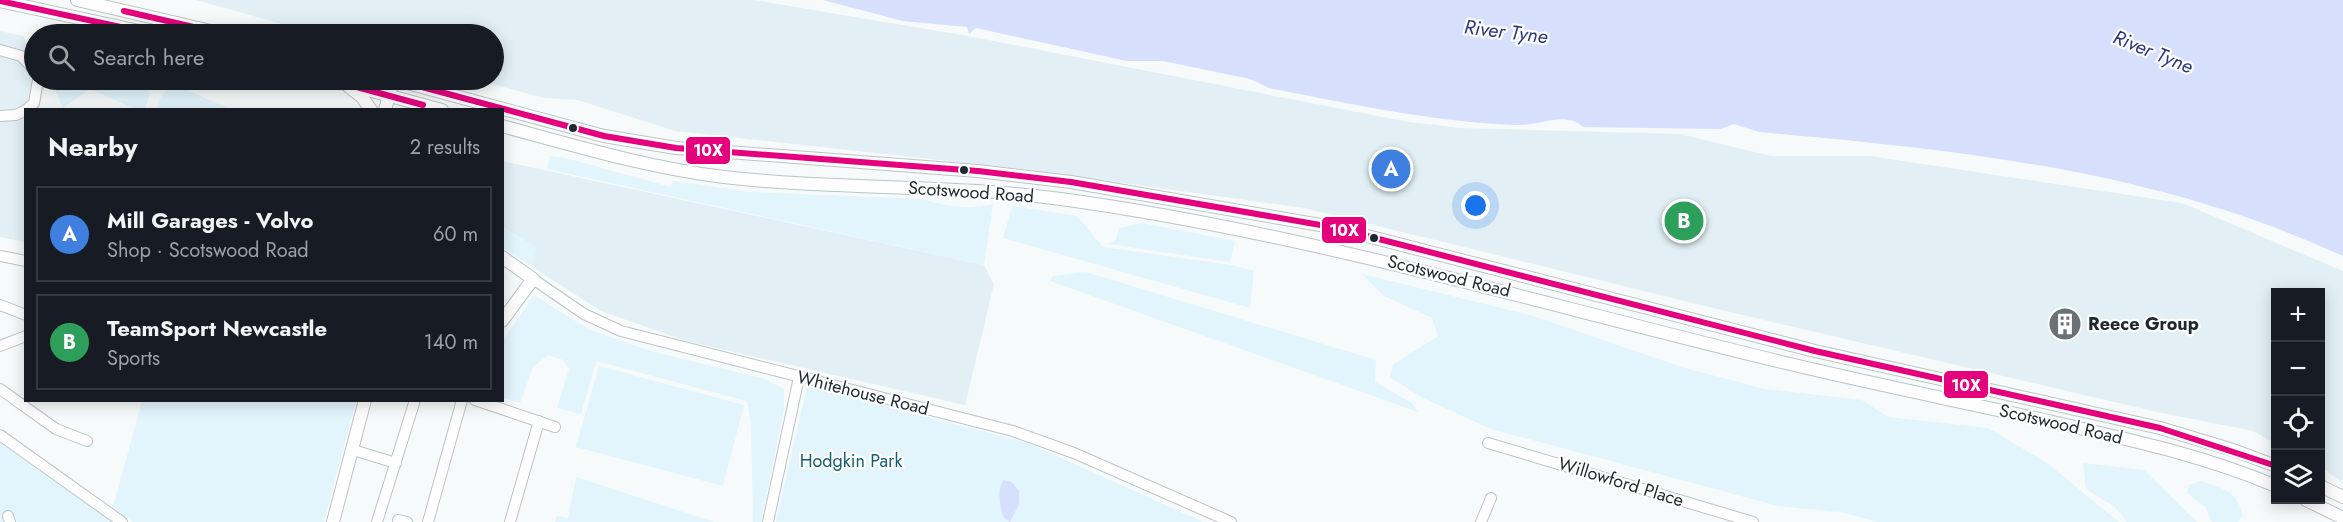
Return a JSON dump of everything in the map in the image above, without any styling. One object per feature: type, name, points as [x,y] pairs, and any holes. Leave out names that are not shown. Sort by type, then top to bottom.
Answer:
[{"type":"main road","points":[[76,0],[180,24]]},
{"type":"main road","points":[[0,1],[107,24]]},
{"type":"main road","points":[[351,90],[362,97],[370,108]]},
{"type":"main road","points":[[370,90],[388,95],[402,105],[425,108]]},
{"type":"main road","points":[[385,108],[390,90]]},
{"type":"main road","points":[[402,105],[407,90]]},
{"type":"main road","name":"Scotswood Road","points":[[435,90],[501,108]]},
{"type":"main road","name":"Scotswood Road","points":[[504,109],[604,136],[676,148],[978,171],[1071,182],[1332,227],[1815,351],[2160,428],[2271,464]]},
{"type":"main road","name":"Scotswood Road","points":[[504,127],[662,168],[708,175],[767,181],[994,191],[1079,202],[1257,232],[1389,261],[1798,366],[2149,444],[2206,460],[2271,484]]},
{"type":"main road","name":"Whitehouse Road","points":[[504,258],[533,279]]},
{"type":"main road","points":[[504,318],[533,279]]},
{"type":"main road","points":[[333,522],[365,402]]},
{"type":"main road","points":[[2325,488],[2343,497]]},
{"type":"main road","points":[[2314,504],[2343,518]]},
{"type":"street","points":[[0,50],[24,59]]},
{"type":"street","points":[[28,108],[34,103],[36,90]]},
{"type":"street","points":[[0,116],[16,115],[24,111]]},
{"type":"street","points":[[0,256],[24,261]]},
{"type":"street","name":"Whitehouse Road","points":[[533,279],[584,314],[621,332],[1013,431],[1074,453],[1231,522]]},
{"type":"street","points":[[0,305],[24,314]]},
{"type":"street","points":[[0,346],[24,337]]},
{"type":"street","points":[[768,522],[799,377]]},
{"type":"street","points":[[0,389],[56,429],[87,441]]},
{"type":"street","points":[[377,522],[414,402]]},
{"type":"street","points":[[428,522],[461,402]]},
{"type":"street","points":[[481,402],[555,427]]},
{"type":"street","points":[[510,522],[539,421]]},
{"type":"street","points":[[0,435],[122,522]]},
{"type":"street","name":"Willowford Place","points":[[1488,443],[1753,522]]},
{"type":"street","points":[[353,450],[396,463]]},
{"type":"street","points":[[1482,522],[1491,498]]},
{"type":"shaded area","points":[[196,0],[755,0],[968,36],[1409,122],[1462,128],[1680,134],[1771,156],[1870,156],[2182,203],[2343,271],[2343,483],[2325,470],[2325,288],[2271,288],[2271,441],[2253,431],[2157,412],[1734,313],[1304,208],[1012,168],[675,131],[578,100],[544,98],[504,87],[504,24],[282,24]]},
{"type":"shaded area","points":[[0,31],[24,38],[24,90],[44,90],[39,108],[24,108],[24,242],[0,237]]},
{"type":"shaded area","points":[[504,161],[984,265],[994,284],[965,405],[686,341],[601,311],[531,266],[536,248],[504,228]]},
{"type":"green space","points":[[55,90],[89,90],[63,108]]},
{"type":"green space","points":[[92,90],[147,90],[150,94],[145,108],[133,108]]},
{"type":"green space","points":[[167,90],[187,90],[228,108],[157,108],[159,99]]},
{"type":"green space","points":[[550,156],[566,158],[671,187],[673,181],[751,192],[922,199],[966,207],[993,204],[984,265],[547,169]]},
{"type":"green space","points":[[1012,206],[1077,216],[1103,247],[1231,265],[1254,271],[1250,308],[1003,238]]},
{"type":"green space","points":[[1142,223],[1235,241],[1230,262],[1108,244],[1116,240],[1119,228]]},
{"type":"green space","points":[[504,228],[537,248],[531,266],[504,248]]},
{"type":"green space","points":[[1086,272],[1376,360],[1375,382],[1412,403],[1418,412],[1050,281],[1053,276]]},
{"type":"green space","points":[[1362,274],[1530,315],[1685,368],[1765,389],[1862,400],[1888,417],[1988,428],[2047,463],[2119,522],[1878,522],[1840,512],[1778,506],[1491,429],[1421,397],[1390,377],[1393,365],[1438,336],[1432,318],[1384,296]]},
{"type":"green space","points":[[534,295],[590,330],[654,352],[765,379],[784,389],[784,409],[761,522],[753,522],[751,424],[747,401],[596,361],[581,414],[557,408],[569,369],[563,360],[548,355],[533,367],[520,403],[504,398],[504,339]]},
{"type":"green space","points":[[599,366],[744,405],[723,486],[576,447]]},
{"type":"green space","name":"Hodgkin Park","points":[[807,386],[1028,443],[1203,522],[776,522]]},
{"type":"green space","points":[[142,402],[356,402],[324,522],[133,522],[113,507]]},
{"type":"green space","points":[[0,441],[115,522],[17,522],[8,511],[1,515],[3,522],[0,522]]},
{"type":"green space","points":[[2083,463],[2144,470],[2197,522],[2127,522],[2115,507],[2086,489]]},
{"type":"green space","points":[[576,477],[714,522],[555,522],[557,516],[568,518]]},
{"type":"green space","points":[[2200,481],[2222,488],[2233,495],[2243,516],[2238,522],[2212,522],[2205,507],[2187,493],[2189,485]]},
{"type":"water","name":"River Tyne","points":[[823,0],[2343,0],[2343,256],[2272,227],[2201,203],[2057,168],[1909,147],[1759,132],[1734,124],[1720,129],[1583,127],[1576,122],[1560,119],[1517,125],[1424,116],[1269,88],[1250,79],[1163,61],[1127,61],[976,28],[969,34],[967,27],[903,21]]},
{"type":"water","points":[[1003,480],[1012,482],[1019,491],[1019,504],[1010,522],[1003,517],[1000,503],[1000,489]]},
{"type":"transit line","name":"10X","points":[[0,1],[107,24]]},
{"type":"transit line","name":"10X","points":[[124,11],[181,24]]},
{"type":"transit line","name":"10X","points":[[368,90],[423,105]]},
{"type":"transit line","name":"10X","points":[[433,90],[500,108]]},
{"type":"transit line","name":"10X","points":[[504,109],[604,136],[676,148],[978,171],[1071,182],[1332,227],[1815,351],[2160,428],[2271,464]]},
{"type":"place","name":"Mill Garages - Volvo","points":[[1391,169]]},
{"type":"place","name":"TeamSport Newcastle","points":[[1684,221]]},
{"type":"place","name":"Reece Group","points":[[2065,324]]}]
